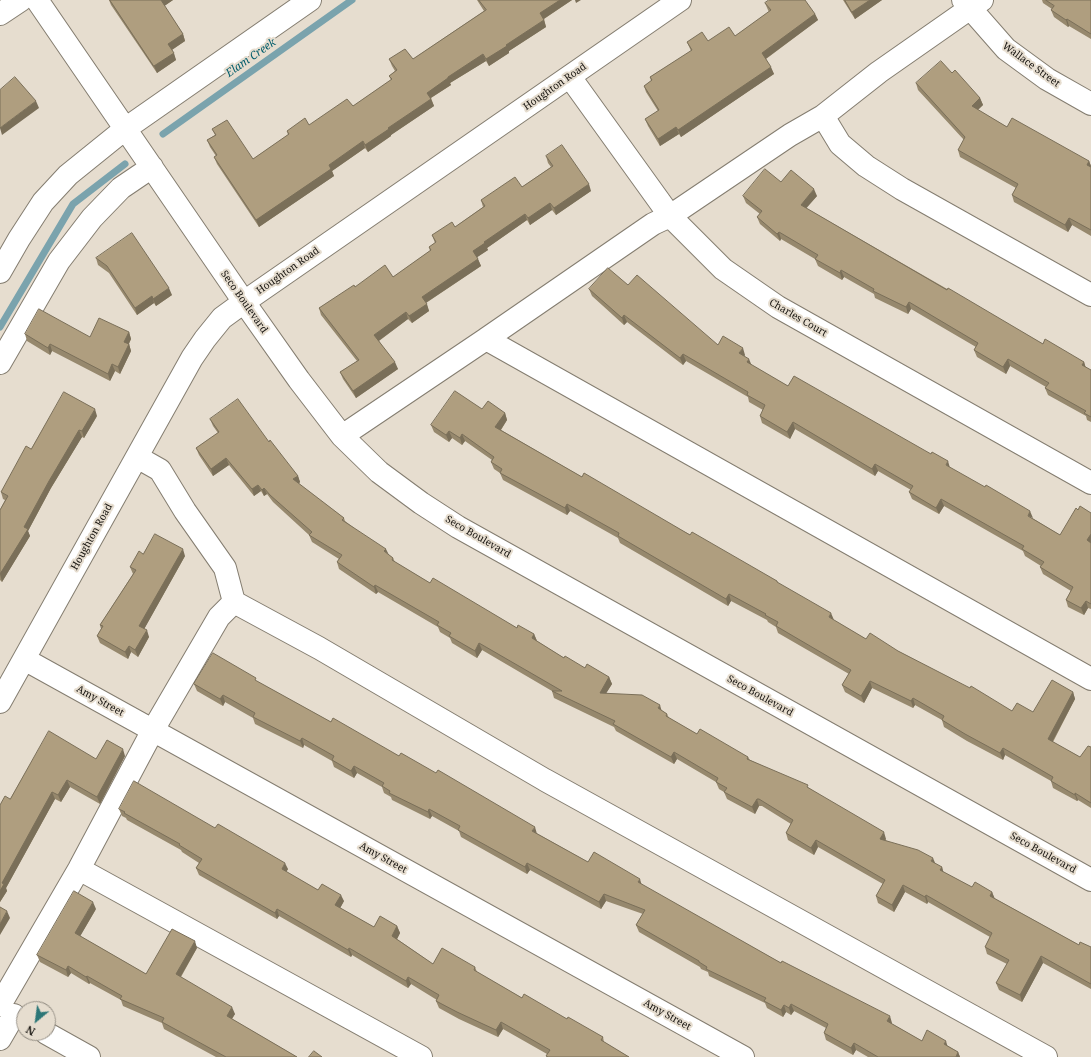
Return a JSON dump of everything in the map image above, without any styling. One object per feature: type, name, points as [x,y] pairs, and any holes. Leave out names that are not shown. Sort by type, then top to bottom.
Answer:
[{"type":"street","points":[[0,14],[21,0]]},
{"type":"street","name":"Seco Boulevard","points":[[37,0],[299,380],[342,436],[379,472],[421,503],[458,527],[1091,880]]},
{"type":"street","points":[[0,272],[19,239],[44,202],[68,175],[125,129],[310,0]]},
{"type":"street","name":"Houghton Road","points":[[0,702],[196,351],[222,318],[680,0]]},
{"type":"street","points":[[342,436],[653,224],[670,216],[790,135],[823,116],[971,3]]},
{"type":"street","name":"Wallace Street","points":[[971,3],[1006,49],[1047,79],[1091,104]]},
{"type":"street","name":"Charles Court","points":[[570,77],[670,216],[723,269],[778,307],[1091,483]]},
{"type":"street","points":[[823,116],[840,144],[866,166],[902,189],[1091,295]]},
{"type":"street","points":[[0,362],[59,260],[92,218],[121,188],[152,167]]},
{"type":"street","points":[[486,339],[1091,679]]},
{"type":"street","points":[[137,457],[160,470],[185,511],[225,568],[234,602],[319,648],[544,780],[1046,1057]]},
{"type":"street","points":[[0,1039],[9,1012],[79,869],[153,730],[219,617],[234,602]]},
{"type":"street","name":"Amy Street","points":[[24,659],[742,1057]]},
{"type":"street","points":[[79,869],[421,1057]]},
{"type":"street","points":[[56,1039],[89,1057]]},
{"type":"building","points":[[110,0],[161,0],[183,34],[168,44],[174,53],[154,66]]},
{"type":"building","points":[[479,0],[560,0],[540,13],[544,20],[486,59],[483,54],[448,77],[427,93],[431,99],[365,145],[363,141],[329,165],[331,169],[256,220],[214,157],[217,155],[207,140],[216,135],[212,129],[227,120],[253,159],[289,134],[287,131],[305,118],[309,125],[347,99],[353,106],[392,79],[389,76],[397,70],[389,59],[405,49],[413,59],[486,10]]},
{"type":"building","points":[[769,0],[805,0],[815,14],[762,53],[771,67],[678,130],[676,127],[658,139],[645,119],[659,110],[644,86],[652,80],[650,77],[692,50],[687,42],[702,32],[708,41],[729,27],[735,36],[771,10],[765,3]]},
{"type":"building","points":[[845,0],[870,0],[852,12]]},
{"type":"building","points":[[1046,0],[1091,0],[1091,34],[1051,10],[1054,6]]},
{"type":"building","points":[[941,61],[952,73],[955,70],[980,98],[972,106],[1007,127],[1012,118],[1089,161],[1087,165],[1091,167],[1091,230],[1069,218],[1065,225],[1012,195],[1018,184],[958,150],[965,137],[916,83]]},
{"type":"building","points":[[15,77],[36,101],[0,128],[0,90]]},
{"type":"building","points":[[562,145],[589,184],[554,208],[550,203],[528,218],[525,214],[484,242],[485,243],[473,251],[478,259],[422,297],[427,304],[409,316],[406,312],[374,335],[395,362],[353,391],[340,372],[359,360],[319,308],[354,285],[355,287],[385,265],[393,277],[431,250],[429,247],[436,242],[432,235],[452,222],[455,227],[485,206],[481,200],[515,177],[522,187],[553,166],[546,156]]},
{"type":"building","points":[[765,169],[781,182],[791,170],[814,189],[801,205],[947,290],[948,288],[1043,344],[1045,339],[1084,362],[1082,365],[1091,370],[1091,417],[1084,413],[1086,411],[1045,388],[1049,383],[1008,359],[1003,367],[974,350],[978,343],[909,302],[906,307],[873,291],[874,289],[841,270],[840,273],[815,259],[818,255],[779,232],[777,234],[757,217],[762,211],[743,196]]},
{"type":"building","points":[[132,233],[169,288],[153,299],[152,296],[135,308],[107,266],[96,258]]},
{"type":"building","points":[[608,268],[628,285],[637,275],[718,345],[723,336],[743,348],[739,353],[749,359],[747,362],[788,386],[794,376],[931,454],[932,452],[948,461],[946,465],[985,487],[986,485],[1030,511],[1028,516],[1060,535],[1076,508],[1078,510],[1080,506],[1091,513],[1091,534],[1087,540],[1091,543],[1091,604],[1086,601],[1081,608],[1066,600],[1073,587],[1040,567],[1044,562],[1022,549],[1024,546],[941,499],[936,508],[909,492],[913,486],[875,464],[872,469],[793,422],[787,432],[760,416],[765,405],[747,395],[748,392],[683,354],[680,358],[624,315],[622,318],[589,289]]},
{"type":"building","points":[[39,309],[90,337],[99,318],[129,332],[124,342],[129,344],[118,367],[112,364],[108,374],[50,344],[48,348],[25,334]]},
{"type":"building","points":[[455,391],[482,409],[488,401],[505,413],[495,427],[582,477],[584,473],[690,535],[692,532],[831,613],[829,617],[866,639],[870,633],[898,651],[970,688],[971,686],[1012,711],[1017,703],[1033,712],[1052,680],[1073,692],[1048,739],[1080,757],[1088,746],[1091,747],[1091,803],[1051,781],[1053,777],[1003,748],[1000,753],[965,734],[942,720],[944,716],[913,698],[911,701],[870,681],[861,696],[842,685],[851,670],[776,626],[778,622],[765,615],[766,614],[729,594],[726,599],[618,536],[619,533],[567,504],[565,508],[500,473],[502,469],[491,462],[494,457],[462,434],[460,438],[449,431],[446,435],[431,425]]},
{"type":"building","points":[[64,392],[95,409],[82,431],[79,430],[49,481],[24,527],[28,529],[0,574],[0,510],[8,496],[1,492],[26,446],[31,449]]},
{"type":"building","points":[[238,399],[269,442],[270,440],[298,476],[293,479],[344,518],[342,520],[386,549],[384,551],[393,558],[392,560],[430,583],[433,578],[517,628],[518,625],[534,634],[532,638],[564,658],[565,656],[585,668],[587,664],[609,677],[600,693],[642,695],[660,705],[658,708],[667,714],[666,716],[697,734],[700,729],[748,757],[747,759],[808,785],[807,787],[884,832],[880,839],[918,850],[933,858],[931,861],[942,867],[940,870],[972,887],[975,882],[992,892],[990,896],[1079,945],[1080,942],[1091,947],[1091,984],[1041,956],[1020,995],[996,983],[1009,960],[985,947],[992,933],[926,895],[925,897],[903,885],[892,905],[876,896],[885,880],[816,840],[811,848],[786,833],[793,820],[759,799],[757,799],[752,807],[724,792],[727,788],[716,782],[718,778],[674,752],[671,757],[613,724],[615,721],[552,691],[562,691],[479,643],[475,651],[449,636],[451,633],[437,625],[439,622],[375,585],[374,587],[337,562],[342,555],[309,535],[312,532],[264,488],[262,490],[258,485],[252,489],[226,458],[211,469],[196,448],[219,432],[210,419]]},
{"type":"building","points":[[155,534],[183,549],[139,626],[147,630],[135,650],[129,646],[125,652],[97,636],[103,626],[100,625],[136,570],[130,567],[139,551],[143,554]]},
{"type":"building","points":[[213,653],[256,678],[255,680],[331,722],[333,718],[399,756],[401,753],[436,773],[438,770],[535,827],[532,831],[588,862],[594,852],[640,879],[638,882],[781,963],[782,961],[890,1016],[887,1021],[922,1041],[927,1030],[946,1041],[944,1044],[958,1052],[956,1057],[878,1057],[854,1043],[851,1048],[824,1033],[828,1024],[791,1004],[789,1008],[784,1005],[781,1010],[764,1001],[766,998],[706,969],[707,967],[699,961],[636,925],[645,910],[604,894],[599,902],[527,863],[525,867],[458,830],[460,826],[429,809],[428,812],[389,793],[390,791],[382,786],[384,783],[354,766],[351,771],[332,760],[334,756],[302,738],[300,741],[253,717],[255,713],[223,695],[220,699],[194,684]]},
{"type":"building","points":[[49,731],[96,759],[107,740],[123,749],[97,797],[67,780],[58,795],[52,792],[2,883],[4,884],[0,891],[0,805],[5,796],[10,799]]},
{"type":"building","points":[[134,781],[215,828],[218,824],[285,863],[282,869],[318,890],[322,884],[341,895],[335,905],[374,927],[380,916],[397,926],[392,936],[433,964],[442,948],[475,967],[474,970],[522,998],[524,994],[567,1019],[568,1017],[603,1037],[601,1040],[629,1057],[548,1057],[546,1056],[550,1050],[501,1022],[496,1030],[457,1012],[436,1001],[439,995],[408,977],[406,981],[277,909],[275,913],[196,868],[202,859],[179,845],[180,844],[119,809]]},
{"type":"building","points":[[74,891],[93,902],[75,933],[146,974],[172,929],[195,941],[176,974],[232,1007],[227,1016],[297,1057],[226,1057],[162,1022],[164,1018],[120,999],[122,996],[87,976],[86,977],[68,966],[66,970],[37,955]]},
{"type":"building","points":[[0,907],[7,911],[0,924]]},
{"type":"building","points":[[314,1051],[322,1057],[309,1057]]},
{"type":"waterway","name":"Elam Creek","points":[[163,134],[352,0]]},
{"type":"waterway","name":"Elam Creek","points":[[0,327],[73,204],[125,164]]}]
